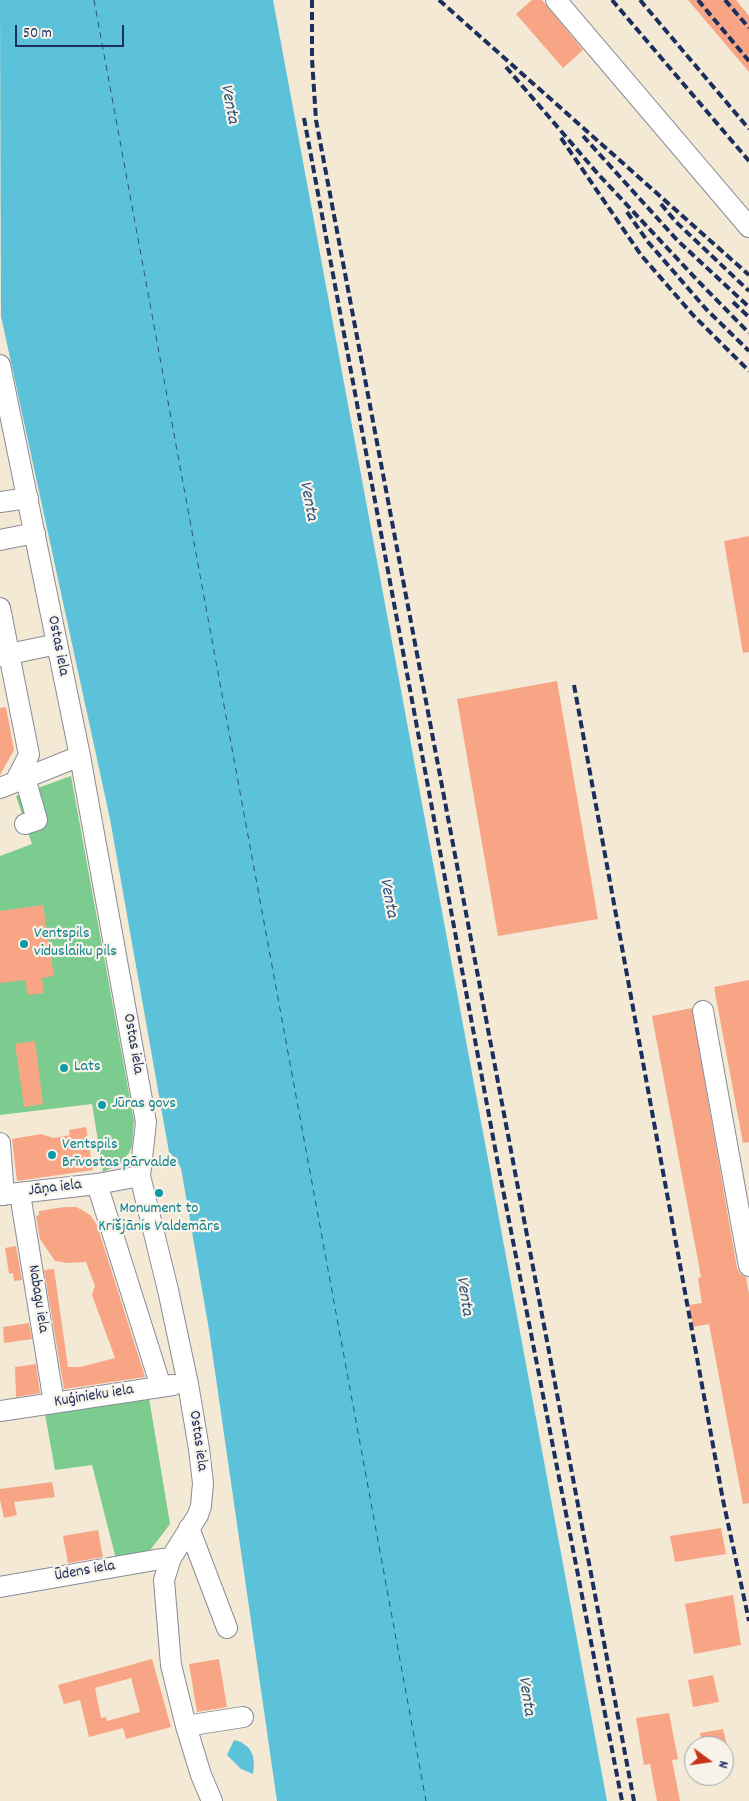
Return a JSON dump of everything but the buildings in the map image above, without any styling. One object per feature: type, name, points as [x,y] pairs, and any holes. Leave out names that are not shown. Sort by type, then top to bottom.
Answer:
[{"type":"street","points":[[556,0],[749,227]]},
{"type":"street","name":"Ostas iela","points":[[0,365],[80,756],[146,1122],[140,1176],[168,1290],[188,1384],[199,1449],[203,1483],[201,1506],[198,1515],[171,1558],[164,1580],[167,1637],[171,1665],[186,1726],[201,1775],[205,1800]]},
{"type":"street","points":[[0,502],[28,498]]},
{"type":"street","points":[[0,540],[34,533]]},
{"type":"street","points":[[0,608],[5,655],[29,756],[14,783]]},
{"type":"street","points":[[5,655],[57,644]]},
{"type":"street","points":[[14,783],[80,756]]},
{"type":"street","points":[[14,783],[37,820],[25,824]]},
{"type":"street","points":[[703,1011],[749,1266]]},
{"type":"street","name":"Nabagu iela","points":[[0,1143],[8,1194],[54,1404]]},
{"type":"street","name":"Jāņa iela","points":[[8,1194],[97,1184],[140,1176]]},
{"type":"street","points":[[97,1184],[160,1386]]},
{"type":"street","name":"Kuģinieku iela","points":[[0,1411],[160,1386],[188,1384]]},
{"type":"street","points":[[189,1528],[228,1628]]},
{"type":"street","name":"Ūdens iela","points":[[0,1586],[171,1558]]},
{"type":"street","points":[[186,1726],[243,1716]]},
{"type":"green space","points":[[71,776],[134,1121],[132,1147],[129,1153],[119,1165],[103,1172],[92,1104],[0,1115],[0,856],[32,844],[16,796]]},
{"type":"green space","points":[[149,1398],[170,1524],[145,1557],[117,1563],[92,1465],[55,1470],[45,1414]]},
{"type":"water","name":"Venta","points":[[0,0],[273,0],[607,1801],[277,1801],[209,1330],[181,1168],[169,1152],[110,819],[1,316]]},
{"type":"water","points":[[234,1740],[241,1742],[249,1748],[253,1756],[253,1774],[241,1769],[227,1755]]},
{"type":"ferry route","points":[[94,0],[426,1801]]},
{"type":"railway","points":[[312,0],[312,59],[316,120],[634,1801]]},
{"type":"railway","points":[[439,0],[749,275]]},
{"type":"railway","points":[[612,0],[749,161]]},
{"type":"railway","points":[[640,0],[749,129]]},
{"type":"railway","points":[[698,0],[749,61]]},
{"type":"railway","points":[[725,0],[749,28]]},
{"type":"railway","points":[[506,67],[598,174],[749,333]]},
{"type":"railway","points":[[304,118],[498,1164],[622,1801]]},
{"type":"railway","points":[[583,136],[678,241],[749,307]]},
{"type":"railway","points":[[561,138],[641,255],[693,315],[749,371]]},
{"type":"railway","points":[[661,204],[676,222],[749,291]]},
{"type":"railway","points":[[627,212],[648,242],[706,309],[749,351]]},
{"type":"railway","points":[[733,302],[749,317]]},
{"type":"railway","points":[[574,685],[723,1500],[749,1621]]},
{"type":"place","name":"Ventspils viduslaiku pils","points":[[24,944]]},
{"type":"place","name":"Lats","points":[[64,1068]]},
{"type":"place","name":"Jūras govs","points":[[102,1105]]},
{"type":"place","name":"Ventspils Brīvostas pārvalde","points":[[52,1155]]},
{"type":"place","name":"Monument to Krišjānis Valdemārs","points":[[159,1193]]}]
